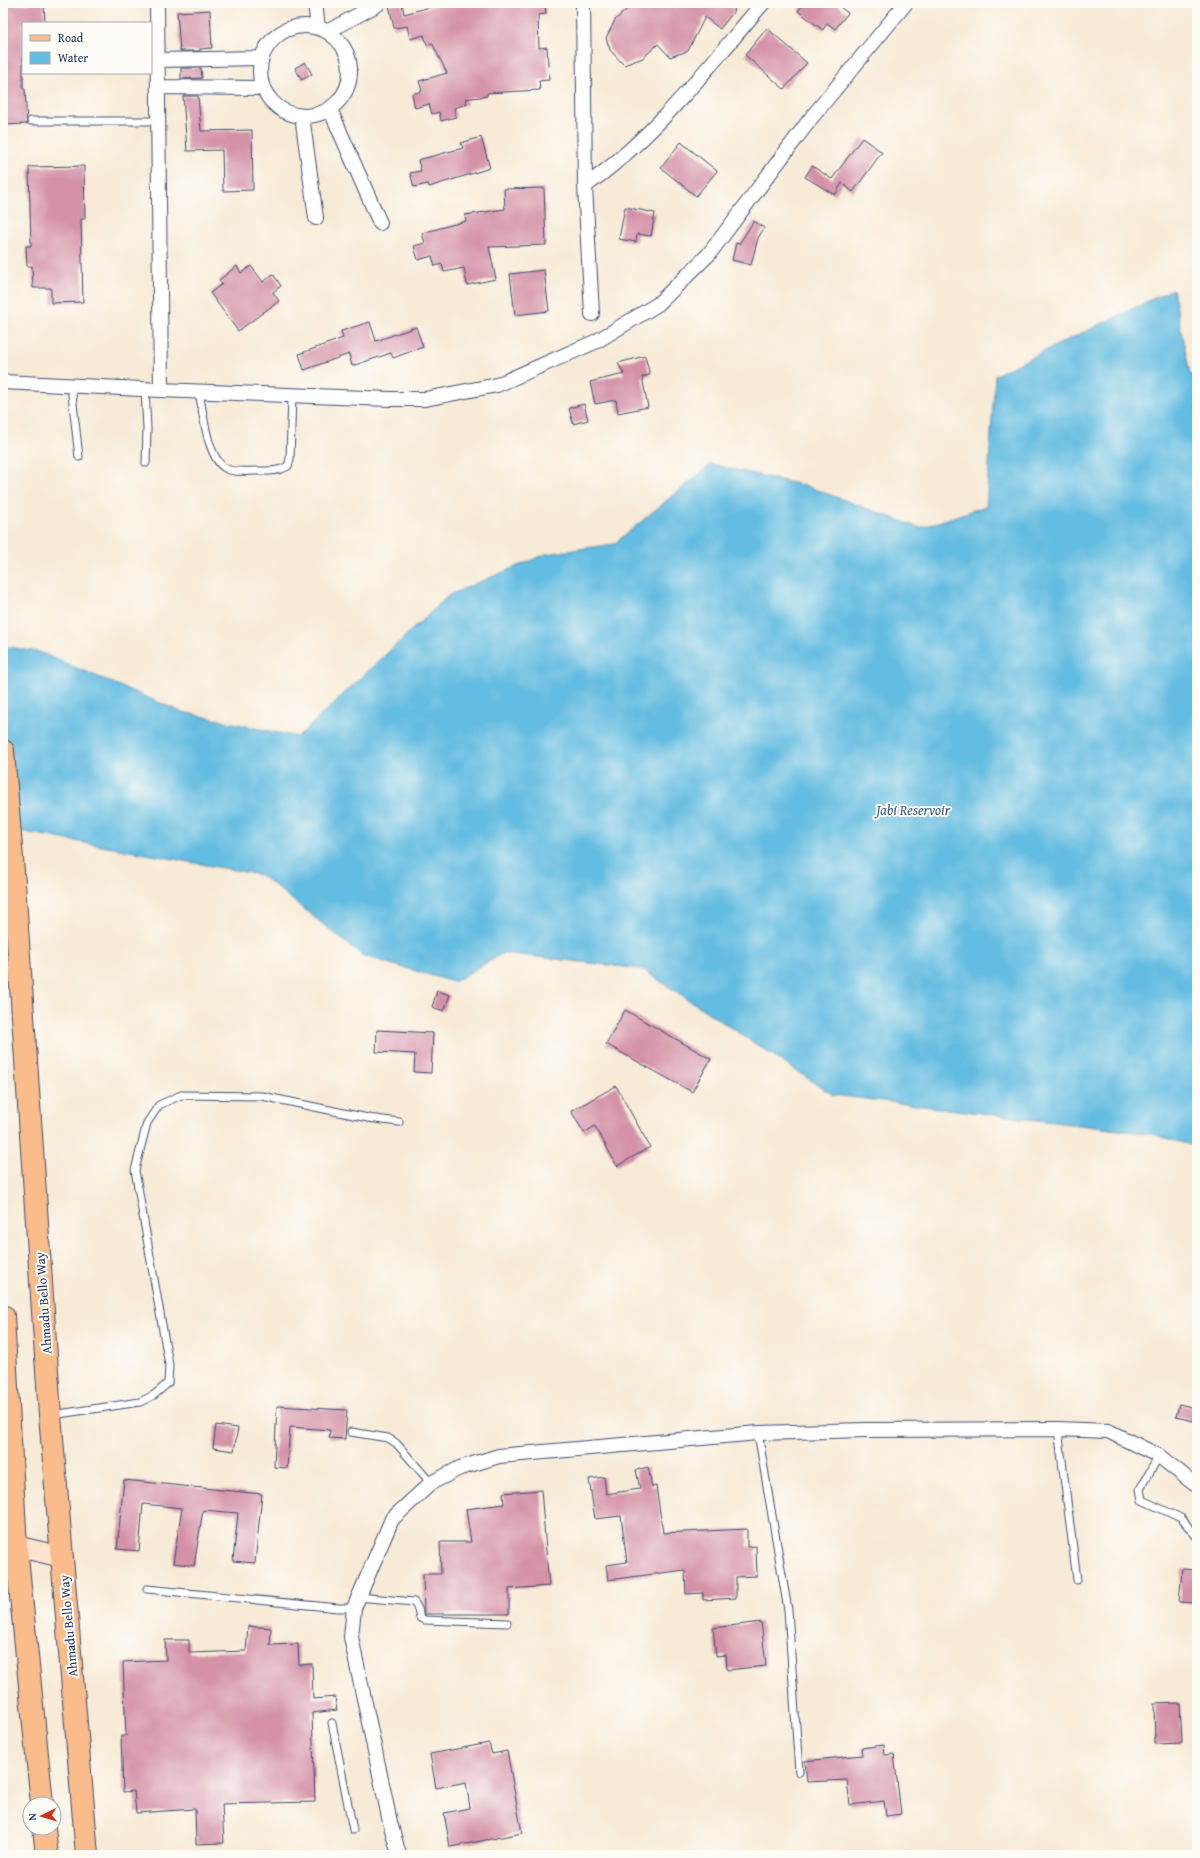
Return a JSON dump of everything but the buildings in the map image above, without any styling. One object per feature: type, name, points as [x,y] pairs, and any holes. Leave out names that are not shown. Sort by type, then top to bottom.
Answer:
[{"type":"main road","name":"Ahmadu Bello Way","points":[[3,751],[14,883],[50,1415],[87,1855]]},
{"type":"main road","points":[[3,1316],[10,1545],[41,1796]]},
{"type":"main road","points":[[45,1836],[47,1855]]},
{"type":"street","points":[[157,3],[161,390]]},
{"type":"street","points":[[315,3],[323,30]]},
{"type":"street","points":[[583,3],[585,186],[592,314]]},
{"type":"street","points":[[585,186],[608,170],[645,137],[763,3]]},
{"type":"street","points":[[3,382],[145,390],[390,399],[426,399],[497,385],[597,341],[658,304],[709,254],[812,117],[906,3]]},
{"type":"street","points":[[323,30],[378,4]]},
{"type":"street","points":[[298,26],[323,30],[336,38],[347,55],[350,75],[344,94],[330,109],[321,114],[302,116],[282,110],[271,101],[263,88],[260,68],[266,48],[280,34],[298,26]]},
{"type":"street","points":[[158,60],[262,58]]},
{"type":"street","points":[[159,87],[263,88]]},
{"type":"street","points":[[330,109],[380,223]]},
{"type":"street","points":[[302,116],[316,218]]},
{"type":"street","points":[[399,1855],[388,1814],[351,1637],[356,1603],[392,1519],[431,1483],[460,1468],[499,1456],[758,1433],[865,1430],[1058,1429],[1108,1431],[1160,1456],[1197,1486]]},
{"type":"street","points":[[10,1545],[62,1557]]},
{"type":"lane","points":[[31,122],[159,121]]},
{"type":"lane","points":[[71,386],[79,457]]},
{"type":"lane","points":[[145,390],[147,429],[146,463]]},
{"type":"lane","points":[[198,392],[211,450],[218,462],[226,469],[239,471],[281,470],[288,466],[290,459],[292,395]]},
{"type":"lane","points":[[50,1415],[140,1402],[154,1395],[168,1383],[169,1365],[135,1170],[147,1123],[159,1105],[181,1095],[262,1096],[368,1118],[399,1122]]},
{"type":"lane","points":[[1058,1429],[1077,1580]]},
{"type":"lane","points":[[351,1432],[388,1438],[401,1449],[431,1483]]},
{"type":"lane","points":[[758,1433],[788,1610],[799,1772]]},
{"type":"lane","points":[[1160,1456],[1140,1490],[1142,1500],[1181,1518],[1197,1537]]},
{"type":"lane","points":[[147,1589],[338,1608],[356,1603],[414,1602],[418,1609],[420,1618],[425,1620],[507,1623]]},
{"type":"lane","points":[[332,1722],[353,1830]]},
{"type":"water","name":"Jabi Reservoir","points":[[1173,289],[1190,374],[1197,378],[1197,1147],[1152,1134],[833,1095],[642,969],[503,953],[454,982],[363,956],[261,875],[3,828],[3,646],[39,652],[182,712],[298,737],[449,595],[546,554],[614,544],[711,464],[806,486],[920,528],[986,506],[995,375]]}]
